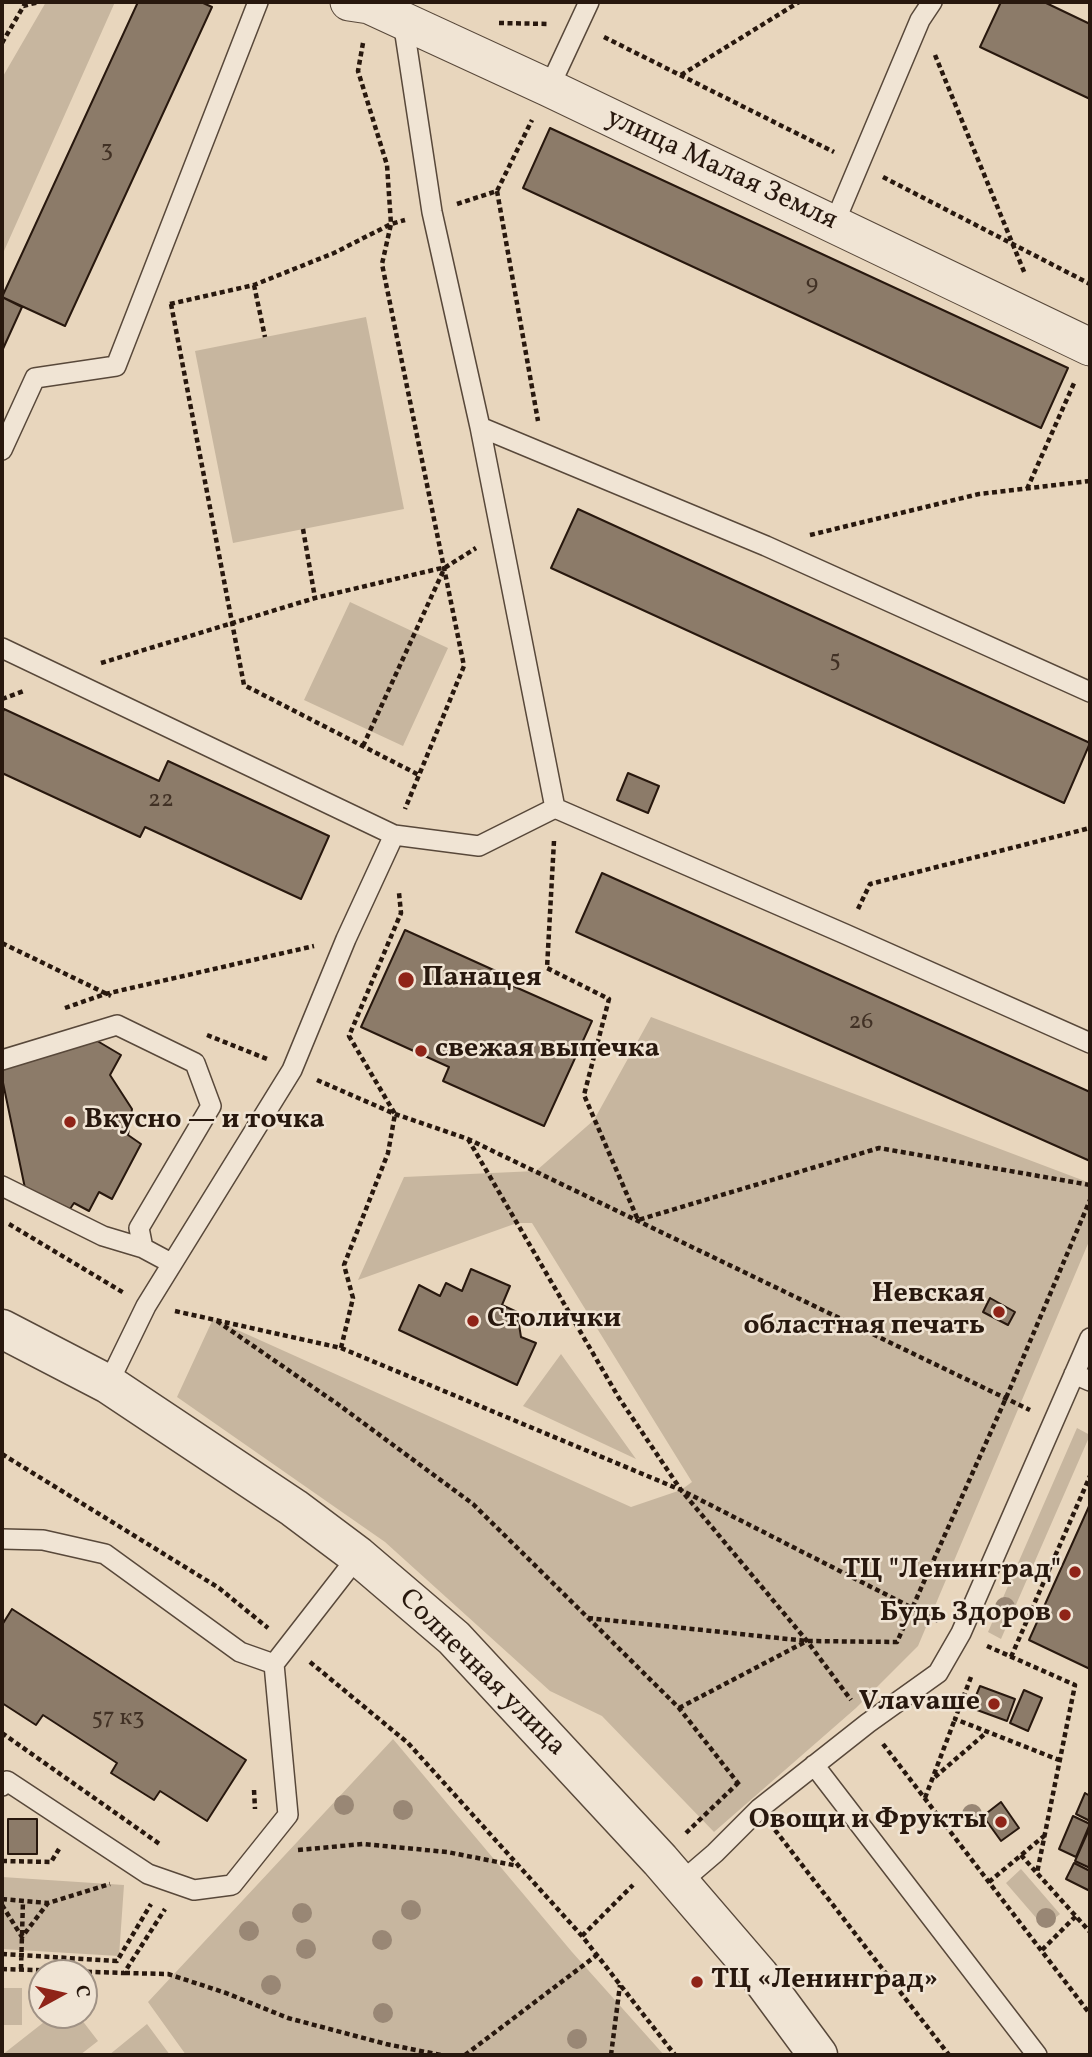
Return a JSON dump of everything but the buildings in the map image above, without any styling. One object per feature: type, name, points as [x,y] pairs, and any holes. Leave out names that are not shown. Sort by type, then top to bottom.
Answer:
[{"type":"street","name":"улица Малая Земля","points":[[359,4],[403,21],[548,88],[1046,325],[1083,362]]},
{"type":"street","name":"Солнечная улица","points":[[2,1329],[108,1384],[294,1508],[358,1556],[454,1638],[680,1884],[759,1975],[818,2055]]},
{"type":"lane","points":[[2,450],[35,378],[116,366],[258,2]]},
{"type":"lane","points":[[548,88],[589,2]]},
{"type":"lane","points":[[834,224],[920,20],[932,2]]},
{"type":"lane","points":[[403,21],[432,212],[502,533],[555,808]]},
{"type":"lane","points":[[480,427],[766,546],[1090,692]]},
{"type":"lane","points":[[2,648],[394,835],[479,846],[555,808]]},
{"type":"lane","points":[[555,808],[1090,1043]]},
{"type":"lane","points":[[108,1384],[146,1306],[292,1070],[346,939],[394,835]]},
{"type":"lane","points":[[2,1060],[117,1025],[195,1063],[211,1106],[139,1228],[144,1248]]},
{"type":"lane","points":[[2,1186],[103,1236],[144,1248],[171,1264]]},
{"type":"lane","points":[[680,1884],[759,1809],[868,1723],[938,1673],[961,1633],[1054,1421],[1082,1378],[1090,1338]]},
{"type":"lane","points":[[2,1539],[43,1540],[105,1554],[240,1652],[274,1664]]},
{"type":"lane","points":[[2,1786],[7,1780],[148,1874],[194,1890],[232,1885],[288,1815],[274,1664],[358,1556]]},
{"type":"lane","points":[[814,1765],[1037,2055]]},
{"type":"path","points":[[2,43],[25,4],[39,2]]},
{"type":"path","points":[[681,75],[799,2]]},
{"type":"path","points":[[341,1348],[353,1298],[344,1265],[388,1153],[395,1114],[349,1036],[401,913],[394,835],[464,666],[446,567],[382,264],[391,224],[387,165],[358,71],[359,4]]},
{"type":"path","points":[[920,20],[1046,325]]},
{"type":"path","points":[[489,23],[579,24],[859,164],[1090,284]]},
{"type":"path","points":[[544,453],[497,191],[548,88]]},
{"type":"path","points":[[138,310],[254,285],[334,253],[391,224],[497,191]]},
{"type":"path","points":[[254,285],[265,337]]},
{"type":"path","points":[[171,303],[244,685],[419,775]]},
{"type":"path","points":[[1027,489],[1083,362]]},
{"type":"path","points":[[766,546],[979,494],[1090,481]]},
{"type":"path","points":[[303,529],[315,598]]},
{"type":"path","points":[[153,646],[315,598],[446,567],[502,533]]},
{"type":"path","points":[[363,746],[446,567]]},
{"type":"path","points":[[555,808],[547,968],[609,999],[584,1095],[638,1220]]},
{"type":"path","points":[[845,934],[870,884],[1090,828]]},
{"type":"path","points":[[54,1013],[105,993],[346,939]]},
{"type":"path","points":[[320,1082],[395,1114],[468,1139],[1054,1421]]},
{"type":"path","points":[[468,1139],[619,1398],[681,1490],[807,1641],[1090,2014]]},
{"type":"path","points":[[638,1220],[879,1148],[1090,1185]]},
{"type":"path","points":[[589,1618],[807,1641],[897,1642],[1006,1398],[1090,1200]]},
{"type":"path","points":[[2,1220],[146,1306],[341,1348],[681,1490],[961,1633]]},
{"type":"path","points":[[214,1319],[340,1405],[473,1504],[679,1708],[949,2055]]},
{"type":"path","points":[[2,1454],[219,1588],[408,1743],[582,1936],[672,2054]]},
{"type":"path","points":[[1011,1657],[1090,1476]]},
{"type":"path","points":[[679,1708],[807,1641]]},
{"type":"path","points":[[992,1648],[1075,1685],[1037,1873]]},
{"type":"path","points":[[925,1798],[974,1669]]},
{"type":"path","points":[[955,1719],[1059,1760]]},
{"type":"path","points":[[932,1779],[987,1732]]},
{"type":"path","points":[[2,1733],[168,1850]]},
{"type":"path","points":[[685,1834],[738,1783]]},
{"type":"path","points":[[254,1787],[255,1813]]},
{"type":"path","points":[[989,1882],[1044,1835]]},
{"type":"path","points":[[257,1853],[363,1844],[447,1852],[519,1866]]},
{"type":"path","points":[[1021,1855],[1090,1932]]},
{"type":"path","points":[[582,1936],[636,1882]]},
{"type":"path","points":[[2,1899],[48,1903],[111,1883]]},
{"type":"path","points":[[2,1954],[117,1961],[154,1899]]},
{"type":"path","points":[[21,1969],[23,1901]]},
{"type":"path","points":[[22,1937],[48,1903]]},
{"type":"path","points":[[2,1905],[22,1937]]},
{"type":"path","points":[[1042,1951],[1076,1916]]},
{"type":"path","points":[[465,2055],[597,1955]]},
{"type":"path","points":[[2,1969],[28,1969]]},
{"type":"path","points":[[124,1973],[169,1974],[288,2018],[441,2055]]},
{"type":"path","points":[[611,2055],[620,1985]]},
{"type":"shaded area","points":[[46,2],[115,2],[4,251],[2,78]]},
{"type":"shaded area","points":[[366,317],[404,509],[233,543],[195,351]]},
{"type":"shaded area","points":[[350,602],[448,648],[403,746],[304,700]]},
{"type":"shaded area","points":[[651,1017],[1090,1183],[1090,1239],[918,1646],[856,1708],[714,1832],[602,1716],[550,1691],[385,1542],[177,1397],[213,1319],[631,1507],[681,1490],[692,1482],[532,1223],[517,1223],[358,1280],[404,1177],[536,1171],[594,1120]]},
{"type":"shaded area","points":[[561,1354],[636,1459],[523,1406]]},
{"type":"shaded area","points":[[1077,1428],[1090,1435],[1001,1639],[988,1632]]},
{"type":"shaded area","points":[[393,1739],[572,1952],[664,2055],[186,2055],[148,2002]]},
{"type":"shaded area","points":[[1021,1869],[1060,1914],[1044,1927],[1006,1883]]},
{"type":"shaded area","points":[[2,1877],[124,1885],[119,1956],[2,1949]]},
{"type":"shaded area","points":[[2,1988],[22,1988],[22,2025],[2,2025]]},
{"type":"shaded area","points":[[147,2024],[170,2055],[109,2055]]},
{"type":"shaded area","points":[[35,2029],[89,2029],[98,2041],[80,2055],[2,2055]]},
{"type":"place","name":"Панацея","points":[[406,980]]},
{"type":"place","name":"свежая выпечка","points":[[421,1051]]},
{"type":"place","name":"Вкусно — и точка","points":[[70,1122]]},
{"type":"place","name":"Невская областная печать","points":[[999,1312]]},
{"type":"place","name":"Столички","points":[[473,1321]]},
{"type":"place","name":"ТЦ \"Ленинград\"","points":[[1075,1572]]},
{"type":"place","name":"Будь Здоров","points":[[1065,1615]]},
{"type":"place","name":"Vлаvаше","points":[[994,1704]]},
{"type":"place","name":"Овощи и Фрукты","points":[[1001,1822]]},
{"type":"place","name":"ТЦ «Ленинград»","points":[[697,1982]]}]
